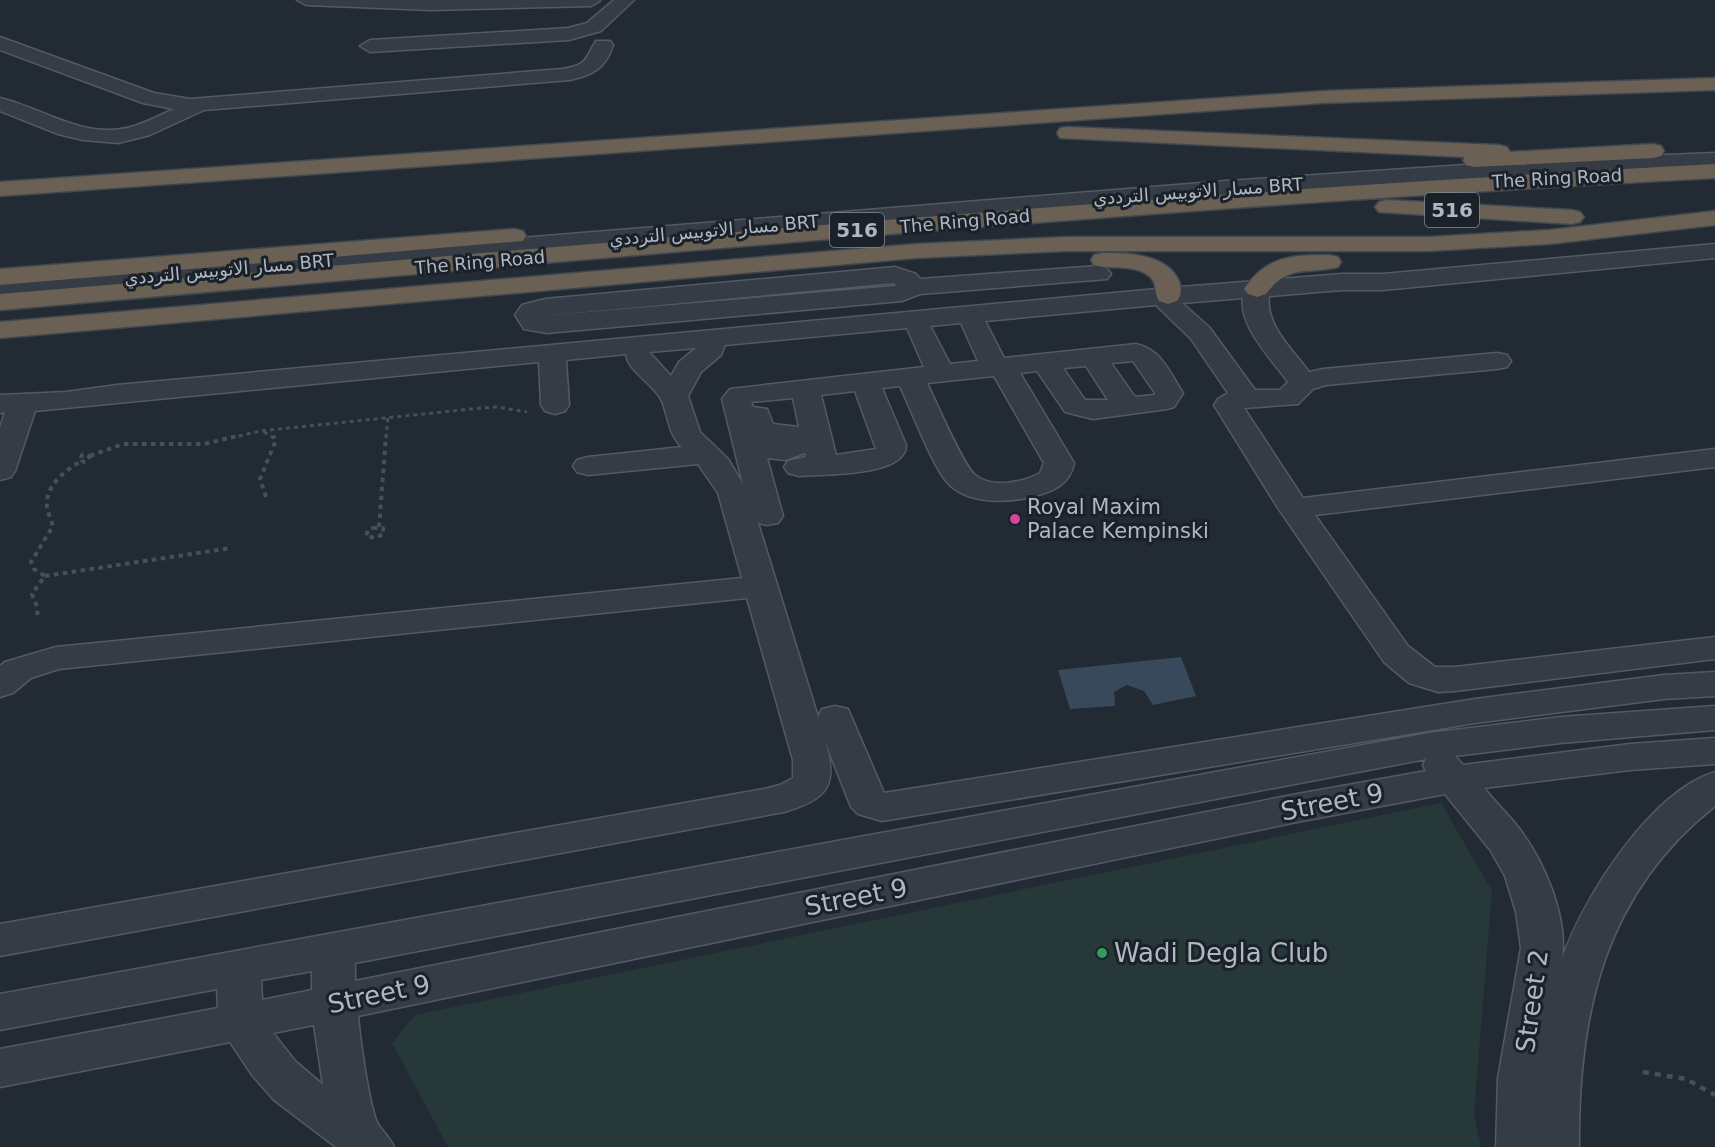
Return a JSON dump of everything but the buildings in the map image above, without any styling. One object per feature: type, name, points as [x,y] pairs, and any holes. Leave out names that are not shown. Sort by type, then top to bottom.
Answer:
[{"type":"highway","name":"516","points":[[0,189],[852,128],[1323,98],[1715,84]]},
{"type":"highway","name":"516","points":[[852,128],[1123,134],[1539,155]]},
{"type":"highway","name":"The Ring Road","points":[[0,277],[1539,155],[1715,149]]},
{"type":"highway","name":"The Ring Road","points":[[0,302],[1190,202],[1497,181],[1715,171]]},
{"type":"highway","name":"516","points":[[1190,202],[1396,207],[1577,218],[1715,218]]},
{"type":"highway","name":"The Ring Road","points":[[0,330],[916,251],[1067,244],[1429,244],[1505,240],[1715,218]]},
{"type":"highway","points":[[1255,293],[1266,275],[1284,266],[1389,260],[1505,240]]},
{"type":"highway","points":[[916,251],[969,260],[1138,262],[1162,273],[1168,281],[1168,301]]},
{"type":"street","points":[[306,0],[431,5],[591,1]]},
{"type":"street","points":[[370,46],[569,34],[594,27],[625,0]]},
{"type":"street","points":[[0,43],[156,101],[200,104],[562,75],[594,66],[600,59],[603,45]]},
{"type":"street","points":[[0,104],[78,133],[111,136],[134,133],[200,104]]},
{"type":"street","name":"مسار الاتوبيس الترددي BRT","points":[[0,288],[1226,188],[1526,168],[1715,160]]},
{"type":"street","points":[[674,396],[688,368],[712,344],[919,330],[1168,301],[1255,293],[1359,288],[1383,282],[1715,251]]},
{"type":"street","points":[[0,940],[764,803],[799,794],[810,786],[815,773],[762,586],[733,494],[717,465],[686,435],[674,396],[628,352],[614,310],[798,293],[895,275],[908,279],[912,287],[1098,274]]},
{"type":"street","points":[[1007,280],[1021,310]]},
{"type":"street","points":[[1255,293],[1254,308],[1258,321],[1303,383]]},
{"type":"street","points":[[66,401],[117,393],[712,344],[1021,310],[1168,301],[1200,333],[1246,398]]},
{"type":"street","points":[[910,378],[958,476],[967,484],[981,490],[997,491],[1045,485],[1055,479],[1060,471],[1059,463],[974,324]]},
{"type":"street","points":[[919,330],[942,375]]},
{"type":"street","points":[[767,516],[758,420],[808,398],[870,392],[910,378],[1130,351],[1141,353],[1169,393],[1164,401],[1093,410],[1075,406],[1045,362]]},
{"type":"street","points":[[0,471],[12,404],[66,401],[111,403],[628,352]]},
{"type":"street","points":[[1093,356],[1127,406]]},
{"type":"street","points":[[553,361],[555,405]]},
{"type":"street","points":[[1497,361],[1323,377],[1303,383],[1288,398],[1246,398],[1230,402],[1230,409],[1294,508],[1396,654],[1422,675],[1438,680],[1455,679],[1715,648]]},
{"type":"street","points":[[808,398],[811,466],[872,461],[884,458],[891,452],[891,445],[870,392]]},
{"type":"street","points":[[588,466],[704,454]]},
{"type":"street","points":[[1294,508],[1715,459]]},
{"type":"street","points":[[0,685],[18,670],[56,658],[762,586]]},
{"type":"street","points":[[835,718],[865,797],[872,804],[882,807],[1476,711],[1664,687],[1715,684]]},
{"type":"street","name":"Street 9","points":[[0,1068],[333,1004],[1440,762],[1560,730],[1715,718]]},
{"type":"street","name":"Street 9","points":[[0,1012],[494,920],[1440,762],[1715,751]]},
{"type":"street","name":"Street 2","points":[[1440,762],[1507,842],[1526,876],[1538,912],[1542,948],[1521,1078],[1520,1147]]},
{"type":"street","name":"Street 2","points":[[1555,1147],[1556,1096],[1562,1036],[1574,981],[1592,933],[1615,890],[1648,843],[1689,803],[1715,786]]},
{"type":"street","points":[[494,920],[498,968]]},
{"type":"street","points":[[333,950],[333,1004],[342,1075],[364,1140]]},
{"type":"street","points":[[238,969],[243,1023],[278,1072],[327,1116],[364,1140]]},
{"type":"path","points":[[231,548],[45,576],[34,569],[31,562],[53,526],[47,505],[50,491],[60,474],[81,460],[82,456],[90,456],[123,444],[204,444],[260,431],[388,417],[497,407],[527,412]]},
{"type":"path","points":[[379,527],[388,417]]},
{"type":"path","points":[[260,431],[271,434],[276,440],[260,479],[266,497]]},
{"type":"path","points":[[379,527],[385,531],[380,537],[366,536],[368,530],[379,527]]},
{"type":"path","points":[[37,615],[38,609],[32,594],[45,576]]},
{"type":"path","points":[[1643,1072],[1686,1079],[1715,1095]]},
{"type":"shaded area","name":"Wadi Degla Club","points":[[1441,803],[1492,891],[1474,1114],[1481,1147],[448,1147],[392,1043],[415,1015]]},
{"type":"water","points":[[1181,657],[1196,696],[1153,705],[1144,691],[1127,685],[1114,692],[1115,706],[1070,709],[1058,670]]},
{"type":"place","name":"Royal Maxim Palace Kempinski","points":[[1015,519]]},
{"type":"place","name":"Wadi Degla Club","points":[[1102,953]]}]
